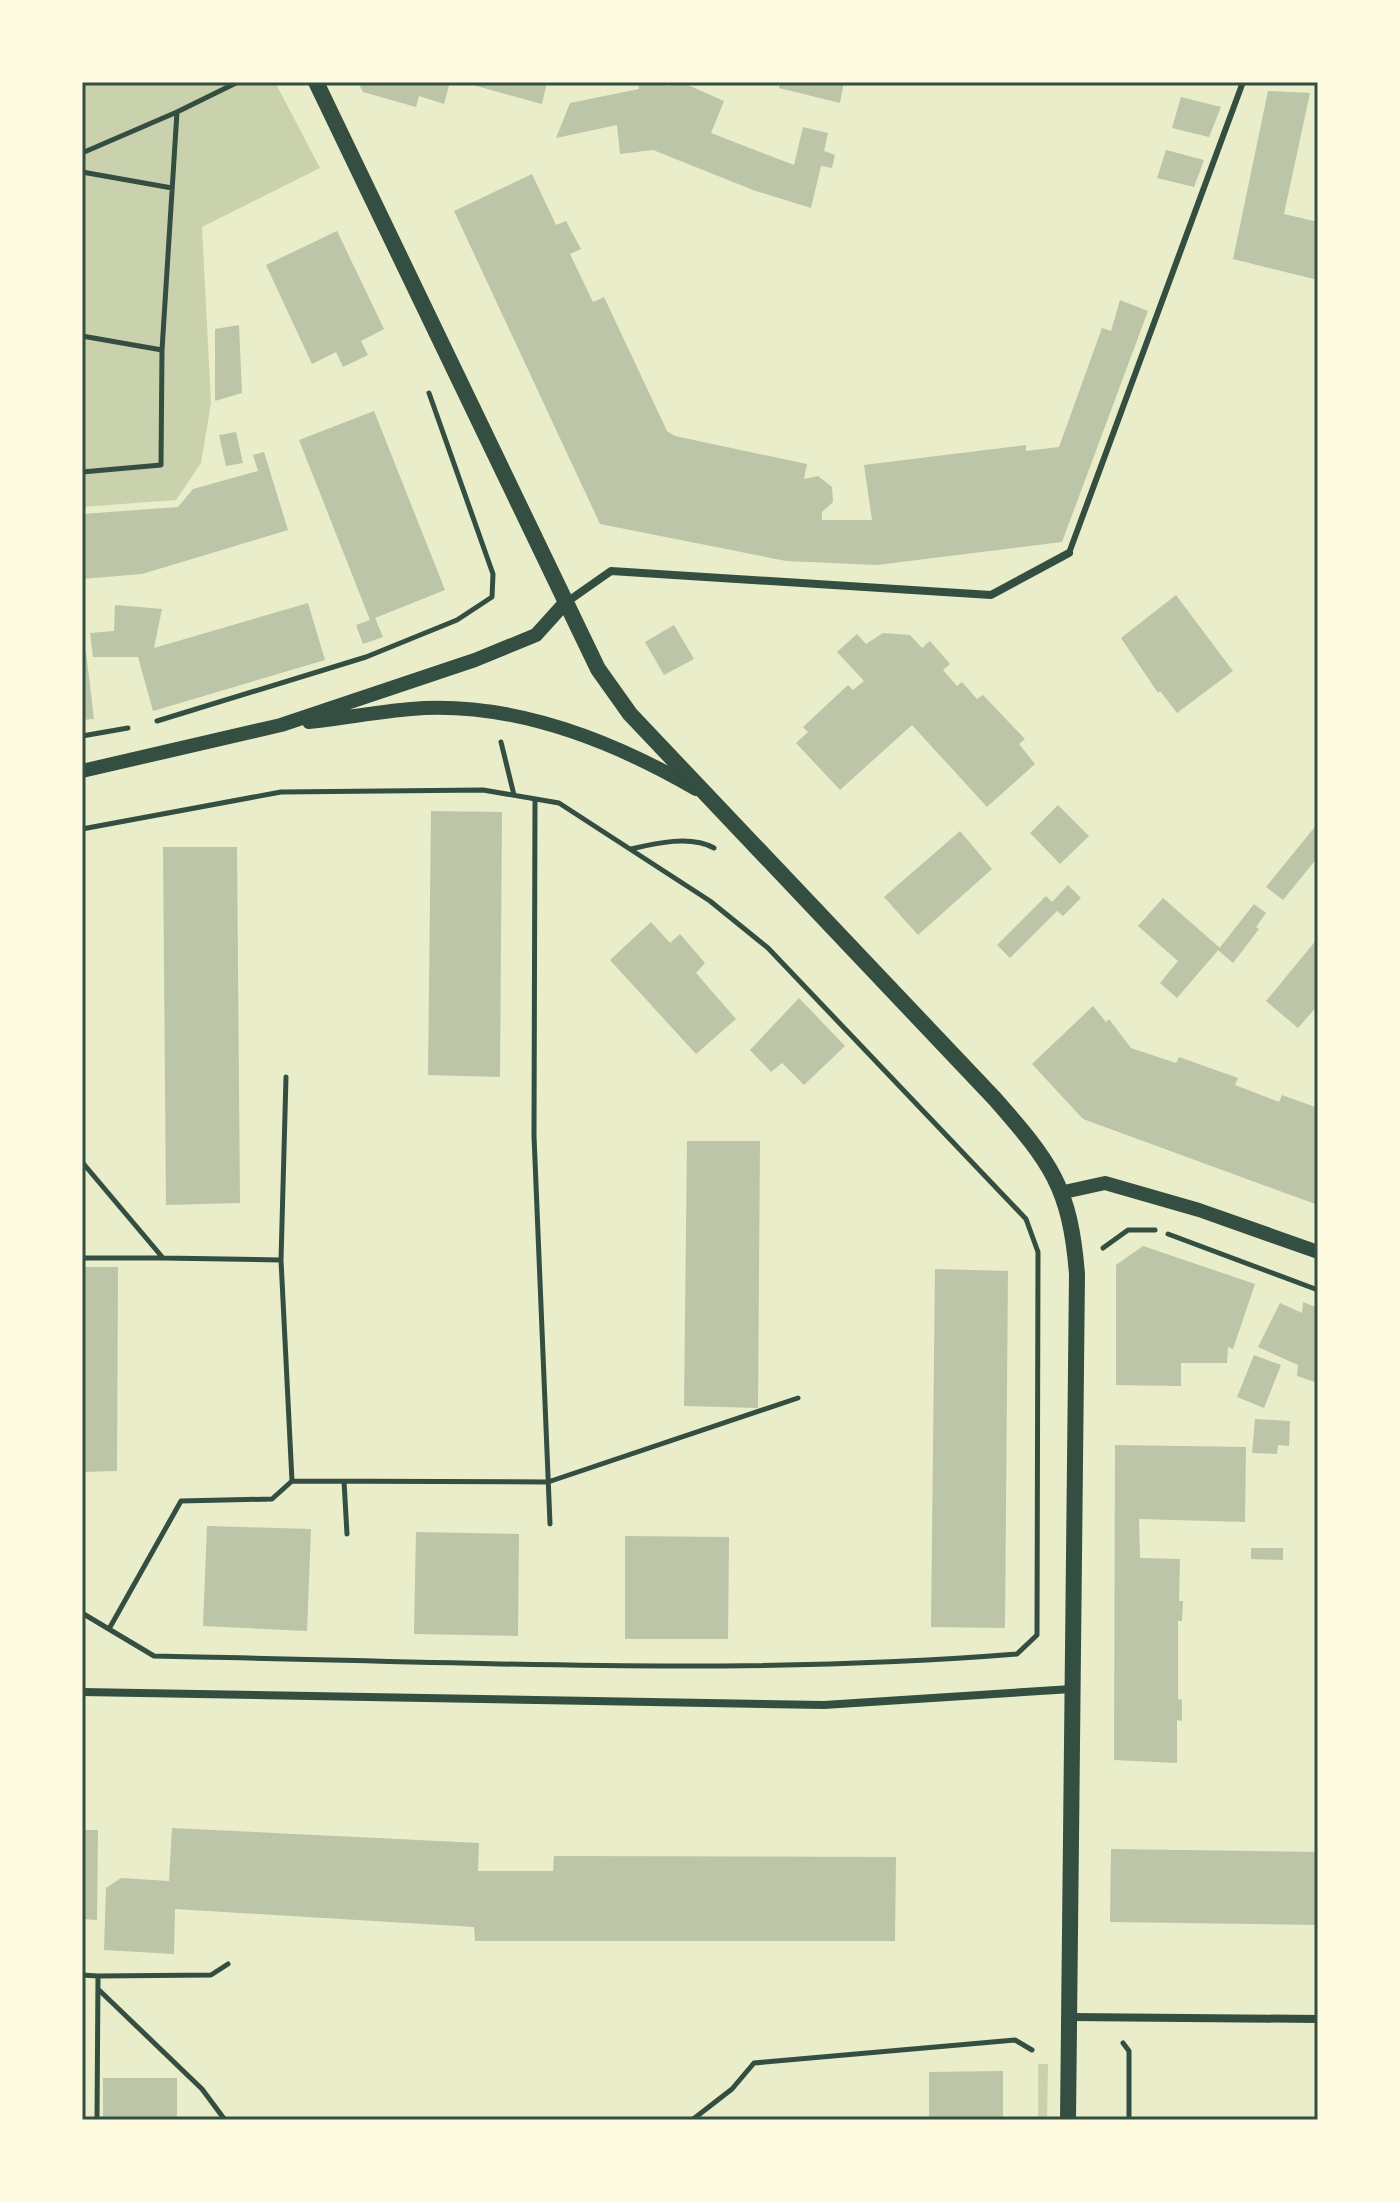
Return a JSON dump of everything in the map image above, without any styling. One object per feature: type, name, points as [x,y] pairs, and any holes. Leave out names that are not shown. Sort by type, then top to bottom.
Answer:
[{"type":"main road","points":[[316,82],[564,604],[598,669],[630,714],[974,1076],[1037,1147],[1064,1192],[1074,1235],[1077,1274],[1068,2120]]},
{"type":"street","points":[[82,771],[281,725],[521,644],[548,624],[564,604],[611,571],[991,595],[1069,553]]},
{"type":"street","points":[[281,725],[426,708],[495,714],[595,739],[652,764],[705,794]]},
{"type":"street","points":[[1064,1192],[1105,1183],[1199,1210],[1318,1252]]},
{"type":"street","points":[[82,1692],[824,1705],[1072,1689]]},
{"type":"street","points":[[1069,2017],[1318,2019]]},
{"type":"lane","points":[[1069,553],[1243,82]]},
{"type":"path","points":[[82,153],[238,82]]},
{"type":"path","points":[[82,472],[161,465],[162,350],[177,112]]},
{"type":"path","points":[[82,172],[172,188]]},
{"type":"path","points":[[82,336],[162,350]]},
{"type":"path","points":[[82,736],[143,725],[366,657],[457,620],[492,597],[493,574],[428,388]]},
{"type":"path","points":[[82,829],[281,792],[483,790],[559,803],[710,901],[768,948],[1026,1219],[1038,1252],[1037,1635],[1017,1654],[922,1662],[749,1667],[154,1656],[82,1613]]},
{"type":"path","points":[[535,799],[534,1136],[550,1524]]},
{"type":"path","points":[[630,849],[654,844],[702,842],[718,851]]},
{"type":"path","points":[[286,1077],[281,1260],[292,1481]]},
{"type":"path","points":[[82,1162],[163,1258]]},
{"type":"path","points":[[1100,1250],[1128,1230],[1156,1230],[1318,1290]]},
{"type":"path","points":[[82,1258],[281,1260]]},
{"type":"path","points":[[109,1629],[181,1501],[272,1499],[292,1481],[548,1482],[798,1398]]},
{"type":"path","points":[[344,1481],[347,1534]]},
{"type":"path","points":[[82,1975],[211,1975],[228,1964]]},
{"type":"path","points":[[97,2120],[98,1976]]},
{"type":"path","points":[[99,1990],[202,2089],[225,2120]]},
{"type":"path","points":[[1099,2016],[1129,2051],[1129,2120]]},
{"type":"path","points":[[692,2120],[732,2089],[754,2063],[1015,2040],[1032,2050]]},
{"type":"green space","points":[[82,82],[275,82],[320,168],[202,227],[211,403],[201,463],[176,500],[82,507]]},
{"type":"green space","points":[[1038,2064],[1048,2064],[1047,2120],[1038,2120]]},
{"type":"building","points":[[358,82],[450,82],[444,104],[419,96],[416,107],[363,92]]},
{"type":"building","points":[[462,82],[547,82],[542,104]]},
{"type":"building","points":[[638,82],[669,86],[681,82],[724,101],[711,133],[794,165],[803,127],[828,133],[824,151],[835,155],[832,168],[821,166],[811,208],[753,190],[653,150],[620,154],[617,125],[556,138],[570,103],[639,89]]},
{"type":"building","points":[[780,82],[844,82],[840,103],[779,88]]},
{"type":"building","points":[[1268,91],[1310,93],[1284,214],[1318,222],[1318,280],[1233,259]]},
{"type":"building","points":[[1181,97],[1221,107],[1209,137],[1172,128]]},
{"type":"building","points":[[1166,150],[1204,160],[1194,187],[1157,178]]},
{"type":"building","points":[[532,174],[556,225],[566,221],[581,249],[570,254],[593,302],[604,297],[667,431],[675,436],[807,464],[804,479],[818,476],[832,487],[833,502],[822,512],[822,520],[872,520],[864,465],[1026,445],[1026,451],[1059,447],[1102,328],[1111,331],[1120,300],[1148,311],[1062,542],[877,565],[786,561],[600,524],[454,211]]},
{"type":"building","points":[[337,231],[384,329],[361,341],[368,355],[343,367],[336,352],[312,364],[266,265]]},
{"type":"building","points":[[239,325],[242,393],[215,401],[215,329]]},
{"type":"building","points":[[374,411],[445,590],[375,618],[383,637],[363,644],[356,625],[370,620],[299,440]]},
{"type":"building","points":[[236,432],[243,463],[226,466],[219,435]]},
{"type":"building","points":[[264,452],[288,530],[142,574],[82,579],[82,514],[178,507],[193,489],[258,471],[253,455]]},
{"type":"building","points":[[1176,595],[1233,671],[1177,713],[1160,691],[1158,693],[1121,638]]},
{"type":"building","points":[[308,603],[325,660],[153,711],[138,657],[93,657],[90,633],[114,631],[115,605],[162,609],[154,648]]},
{"type":"building","points":[[674,625],[694,659],[664,675],[645,642]]},
{"type":"building","points":[[883,633],[910,635],[922,648],[930,641],[950,664],[943,670],[957,686],[962,682],[977,699],[983,695],[1025,739],[1019,744],[1035,764],[987,807],[912,725],[840,790],[796,743],[808,732],[803,727],[848,685],[853,690],[864,681],[837,652],[857,634],[866,644]]},
{"type":"building","points":[[82,652],[86,652],[94,719],[82,720]]},
{"type":"building","points":[[1058,805],[1089,836],[1060,864],[1030,833]]},
{"type":"building","points":[[431,811],[502,812],[500,1077],[428,1075]]},
{"type":"building","points":[[1318,823],[1318,857],[1283,900],[1266,887]]},
{"type":"building","points":[[960,831],[992,869],[918,935],[884,897]]},
{"type":"building","points":[[163,847],[237,847],[240,1203],[166,1205]]},
{"type":"building","points":[[1068,885],[1081,898],[1063,916],[1057,911],[1010,958],[997,945],[1046,896],[1052,902]]},
{"type":"building","points":[[1163,898],[1220,948],[1177,998],[1160,983],[1178,961],[1138,926]]},
{"type":"building","points":[[1254,904],[1266,913],[1256,927],[1259,929],[1233,963],[1218,950]]},
{"type":"building","points":[[651,922],[670,943],[680,934],[705,963],[696,973],[736,1019],[696,1054],[610,960]]},
{"type":"building","points":[[1318,938],[1318,1005],[1298,1028],[1266,1001]]},
{"type":"building","points":[[799,998],[845,1046],[804,1085],[782,1063],[771,1072],[750,1050]]},
{"type":"building","points":[[1093,1006],[1106,1022],[1109,1019],[1131,1048],[1176,1063],[1179,1057],[1238,1078],[1235,1085],[1279,1102],[1282,1095],[1318,1108],[1318,1205],[1083,1119],[1032,1064]]},
{"type":"building","points":[[687,1141],[760,1141],[758,1408],[684,1406]]},
{"type":"building","points":[[1143,1246],[1255,1284],[1233,1349],[1228,1347],[1227,1363],[1181,1363],[1181,1386],[1116,1385],[1116,1265]]},
{"type":"building","points":[[82,1267],[118,1267],[117,1471],[82,1472]]},
{"type":"building","points":[[935,1269],[1008,1271],[1005,1628],[931,1627]]},
{"type":"building","points":[[1303,1302],[1318,1308],[1318,1383],[1297,1376],[1298,1365],[1258,1347],[1280,1303],[1302,1313]]},
{"type":"building","points":[[1254,1355],[1281,1365],[1264,1408],[1237,1397]]},
{"type":"building","points":[[1255,1419],[1290,1421],[1289,1446],[1278,1445],[1277,1454],[1252,1453]]},
{"type":"building","points":[[1115,1445],[1246,1447],[1245,1522],[1139,1519],[1140,1558],[1180,1559],[1179,1601],[1183,1601],[1182,1621],[1178,1621],[1178,1699],[1182,1700],[1182,1721],[1177,1720],[1177,1763],[1114,1760]]},
{"type":"building","points":[[207,1526],[311,1529],[307,1631],[203,1626]]},
{"type":"building","points":[[416,1532],[519,1534],[518,1636],[414,1634]]},
{"type":"building","points":[[625,1536],[729,1537],[728,1639],[625,1639]]},
{"type":"building","points":[[1251,1548],[1283,1548],[1283,1560],[1251,1559]]},
{"type":"building","points":[[172,1828],[479,1843],[478,1871],[553,1871],[554,1856],[896,1857],[895,1941],[475,1941],[474,1927],[175,1909],[174,1954],[104,1950],[106,1888],[121,1878],[169,1881]]},
{"type":"building","points":[[82,1830],[98,1830],[97,1920],[82,1919]]},
{"type":"building","points":[[1111,1849],[1318,1852],[1318,1925],[1110,1922]]},
{"type":"building","points":[[1003,2071],[1003,2120],[929,2120],[929,2072]]},
{"type":"building","points":[[103,2078],[177,2078],[177,2120],[103,2120]]}]
